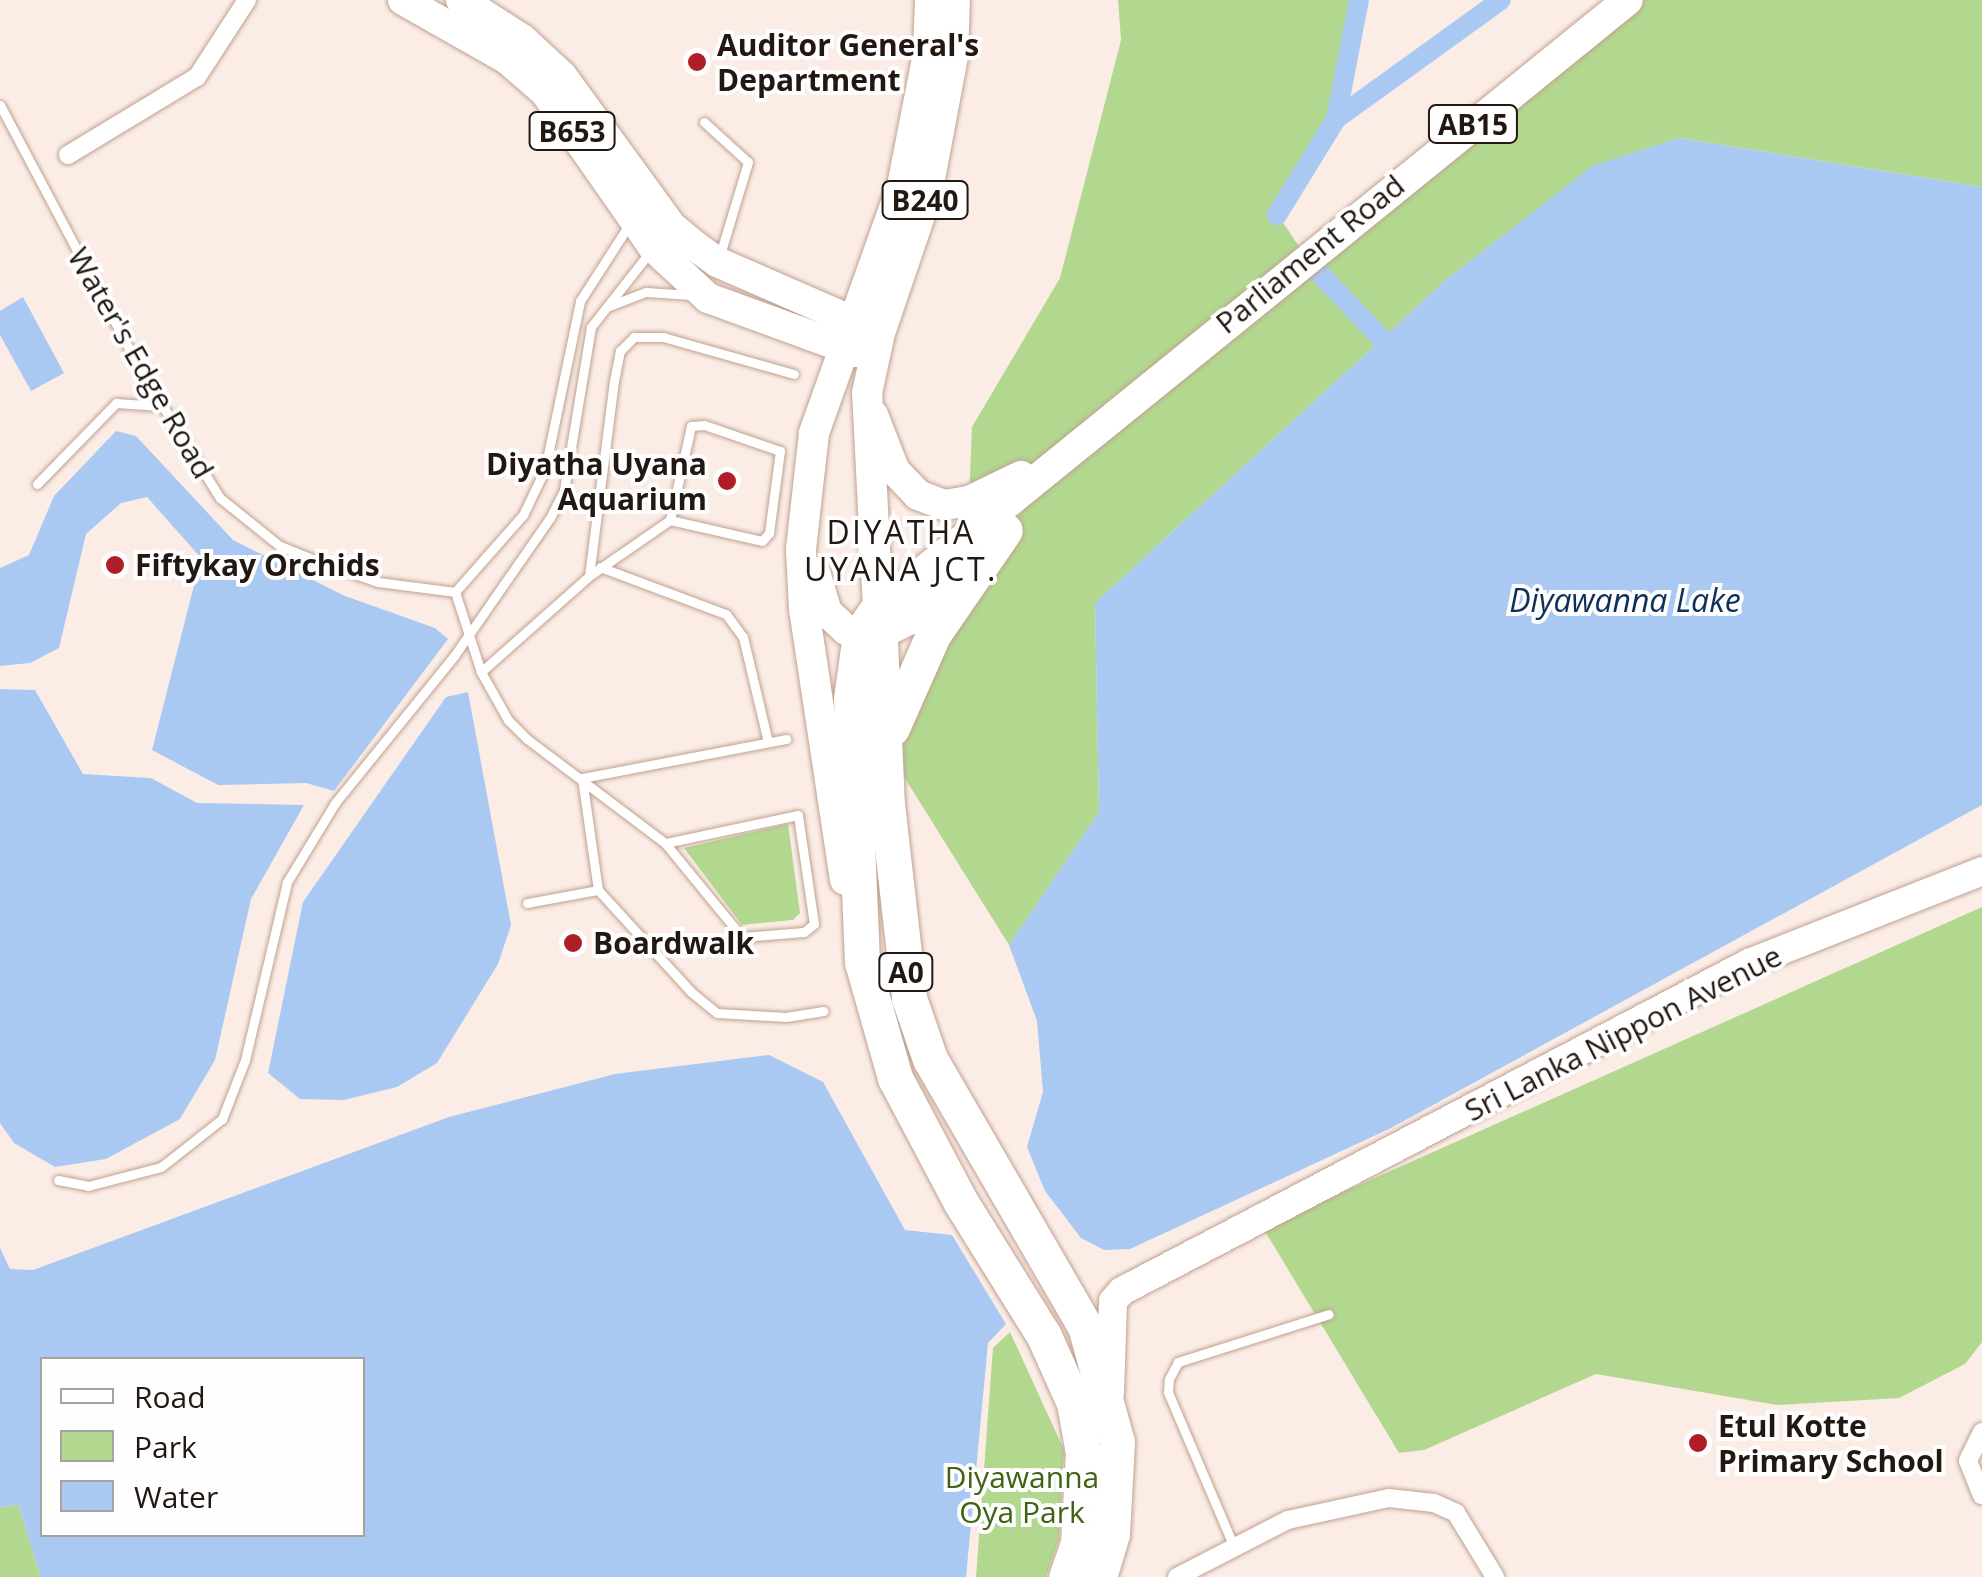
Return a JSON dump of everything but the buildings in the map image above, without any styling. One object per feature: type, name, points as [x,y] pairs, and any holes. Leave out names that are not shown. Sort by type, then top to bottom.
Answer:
[{"type":"highway","points":[[886,748],[911,674],[1005,530]]},
{"type":"highway","name":"A0","points":[[872,626],[909,998],[930,1060],[994,1176],[1078,1312],[1110,1409],[1116,1442],[1112,1534],[1098,1577]]},
{"type":"highway","name":"A0","points":[[872,626],[850,699],[862,962],[896,1078],[960,1201],[1044,1336],[1074,1403],[1083,1454],[1078,1543],[1066,1577]]},
{"type":"main road","name":"B653","points":[[461,0],[522,39],[562,76],[642,208],[708,298],[846,333]]},
{"type":"main road","name":"B240","points":[[809,473],[846,333],[902,186],[928,53],[930,0]]},
{"type":"main road","name":"B240","points":[[872,626],[867,393],[876,346],[927,194],[952,56],[955,0]]},
{"type":"main road","name":"Parliament Road","points":[[872,626],[1272,283],[1628,0]]},
{"type":"main road","name":"B653","points":[[408,1],[507,58],[545,92],[642,208]]},
{"type":"main road","name":"B653","points":[[662,237],[717,262],[846,333]]},
{"type":"main road","points":[[846,333],[876,346]]},
{"type":"main road","points":[[867,393],[895,470],[918,495],[944,504],[988,494],[1090,439]]},
{"type":"main road","name":"Parliament Road","points":[[872,626],[909,620],[1005,530],[1090,439]]},
{"type":"main road","points":[[809,473],[816,584],[827,612],[872,626]]},
{"type":"main road","points":[[809,473],[804,609],[862,962]]},
{"type":"street","points":[[227,40],[235,0]]},
{"type":"street","points":[[68,155],[197,77],[227,40],[247,0]]},
{"type":"street","name":"Sri Lanka Nippon Avenue","points":[[1110,1409],[1113,1301],[1325,1184],[1750,963],[1982,871]]},
{"type":"street","points":[[1982,1432],[1968,1461],[1982,1494]]},
{"type":"street","points":[[1176,1577],[1288,1520],[1389,1498],[1434,1502],[1456,1513],[1494,1577]]},
{"type":"lane","name":"Water's Edge Road","points":[[0,105],[160,406],[220,498],[280,546],[378,582],[454,592]]},
{"type":"lane","points":[[704,122],[748,162],[717,262]]},
{"type":"lane","points":[[642,208],[580,301],[545,470],[523,515],[454,592],[481,672],[508,720],[665,843],[742,937],[804,932],[814,924],[798,815],[665,843]]},
{"type":"lane","points":[[58,1180],[88,1186],[161,1168],[211,1133],[245,1060],[287,882],[334,802],[454,656],[564,490],[582,352],[590,326],[662,237]]},
{"type":"lane","points":[[609,306],[646,292],[708,298]]},
{"type":"lane","points":[[589,576],[614,381],[620,351],[634,337],[663,336],[794,374]]},
{"type":"lane","points":[[37,484],[116,403],[160,406]]},
{"type":"lane","points":[[481,672],[600,567],[670,520],[691,426],[704,425],[780,451],[769,534],[762,542],[670,520]]},
{"type":"lane","points":[[600,567],[726,614],[743,637],[768,742]]},
{"type":"lane","points":[[582,778],[786,739]]},
{"type":"lane","points":[[582,778],[598,890],[690,992],[717,1012],[786,1017],[824,1011]]},
{"type":"lane","points":[[527,903],[598,890]]},
{"type":"lane","points":[[1234,1547],[1168,1392],[1169,1379],[1178,1362],[1329,1314]]},
{"type":"green space","points":[[1118,0],[1359,0],[1336,119],[1278,215],[1306,257],[1628,0],[1982,0],[1982,187],[1679,138],[1593,166],[1447,279],[1095,603],[1099,812],[1009,945],[886,748],[1005,530],[1087,442],[969,501],[972,427],[1060,278],[1121,40]]},
{"type":"green space","points":[[788,824],[800,913],[793,920],[742,925],[684,848]]},
{"type":"green space","points":[[1982,907],[1982,1342],[1965,1364],[1899,1398],[1777,1405],[1596,1374],[1424,1450],[1399,1453],[1263,1228]]},
{"type":"green space","name":"Diyawanna Oya Park","points":[[1010,1332],[1064,1450],[1059,1539],[1046,1577],[976,1577],[993,1348]]},
{"type":"green space","points":[[18,1504],[41,1577],[0,1577],[0,1508]]},
{"type":"water","name":"Diyawanna Lake","points":[[1679,138],[1982,187],[1982,805],[1389,1129],[1130,1249],[1104,1250],[1081,1238],[1045,1191],[1027,1147],[1043,1092],[1037,1021],[1009,945],[1099,812],[1095,603],[1447,279],[1592,166]]},
{"type":"water","points":[[23,297],[64,373],[31,391],[0,335],[0,311]]},
{"type":"water","points":[[116,431],[136,436],[233,540],[345,596],[435,628],[448,639],[334,791],[306,783],[218,785],[152,750],[201,558],[147,497],[121,503],[86,534],[59,648],[30,663],[0,666],[0,568],[29,555],[54,496]]},
{"type":"water","points":[[0,689],[35,690],[83,774],[151,778],[197,803],[304,805],[251,899],[215,1060],[180,1119],[106,1159],[55,1167],[14,1143],[0,1123]]},
{"type":"water","points":[[468,692],[511,925],[498,964],[437,1063],[397,1087],[344,1100],[300,1099],[268,1073],[303,902],[446,697]]},
{"type":"water","points":[[769,1055],[823,1082],[905,1230],[952,1235],[1006,1324],[988,1343],[966,1577],[41,1577],[18,1504],[0,1508],[0,1248],[10,1269],[33,1270],[449,1117],[615,1074]]},
{"type":"waterway","points":[[1277,215],[1336,119],[1359,0]]},
{"type":"waterway","points":[[1336,119],[1501,0]]},
{"type":"waterway","points":[[1306,259],[1382,339]]},
{"type":"place","name":"Auditor General's Department","points":[[697,62]]},
{"type":"place","name":"Diyatha Uyana Aquarium","points":[[727,481]]},
{"type":"place","name":"Fiftykay Orchids","points":[[115,565]]},
{"type":"place","name":"Boardwalk","points":[[573,943]]},
{"type":"place","name":"Etul Kotte Primary School","points":[[1698,1443]]},
{"type":"district","name":"DIYATHA UYANA JCT.","points":[[901,552]]}]
